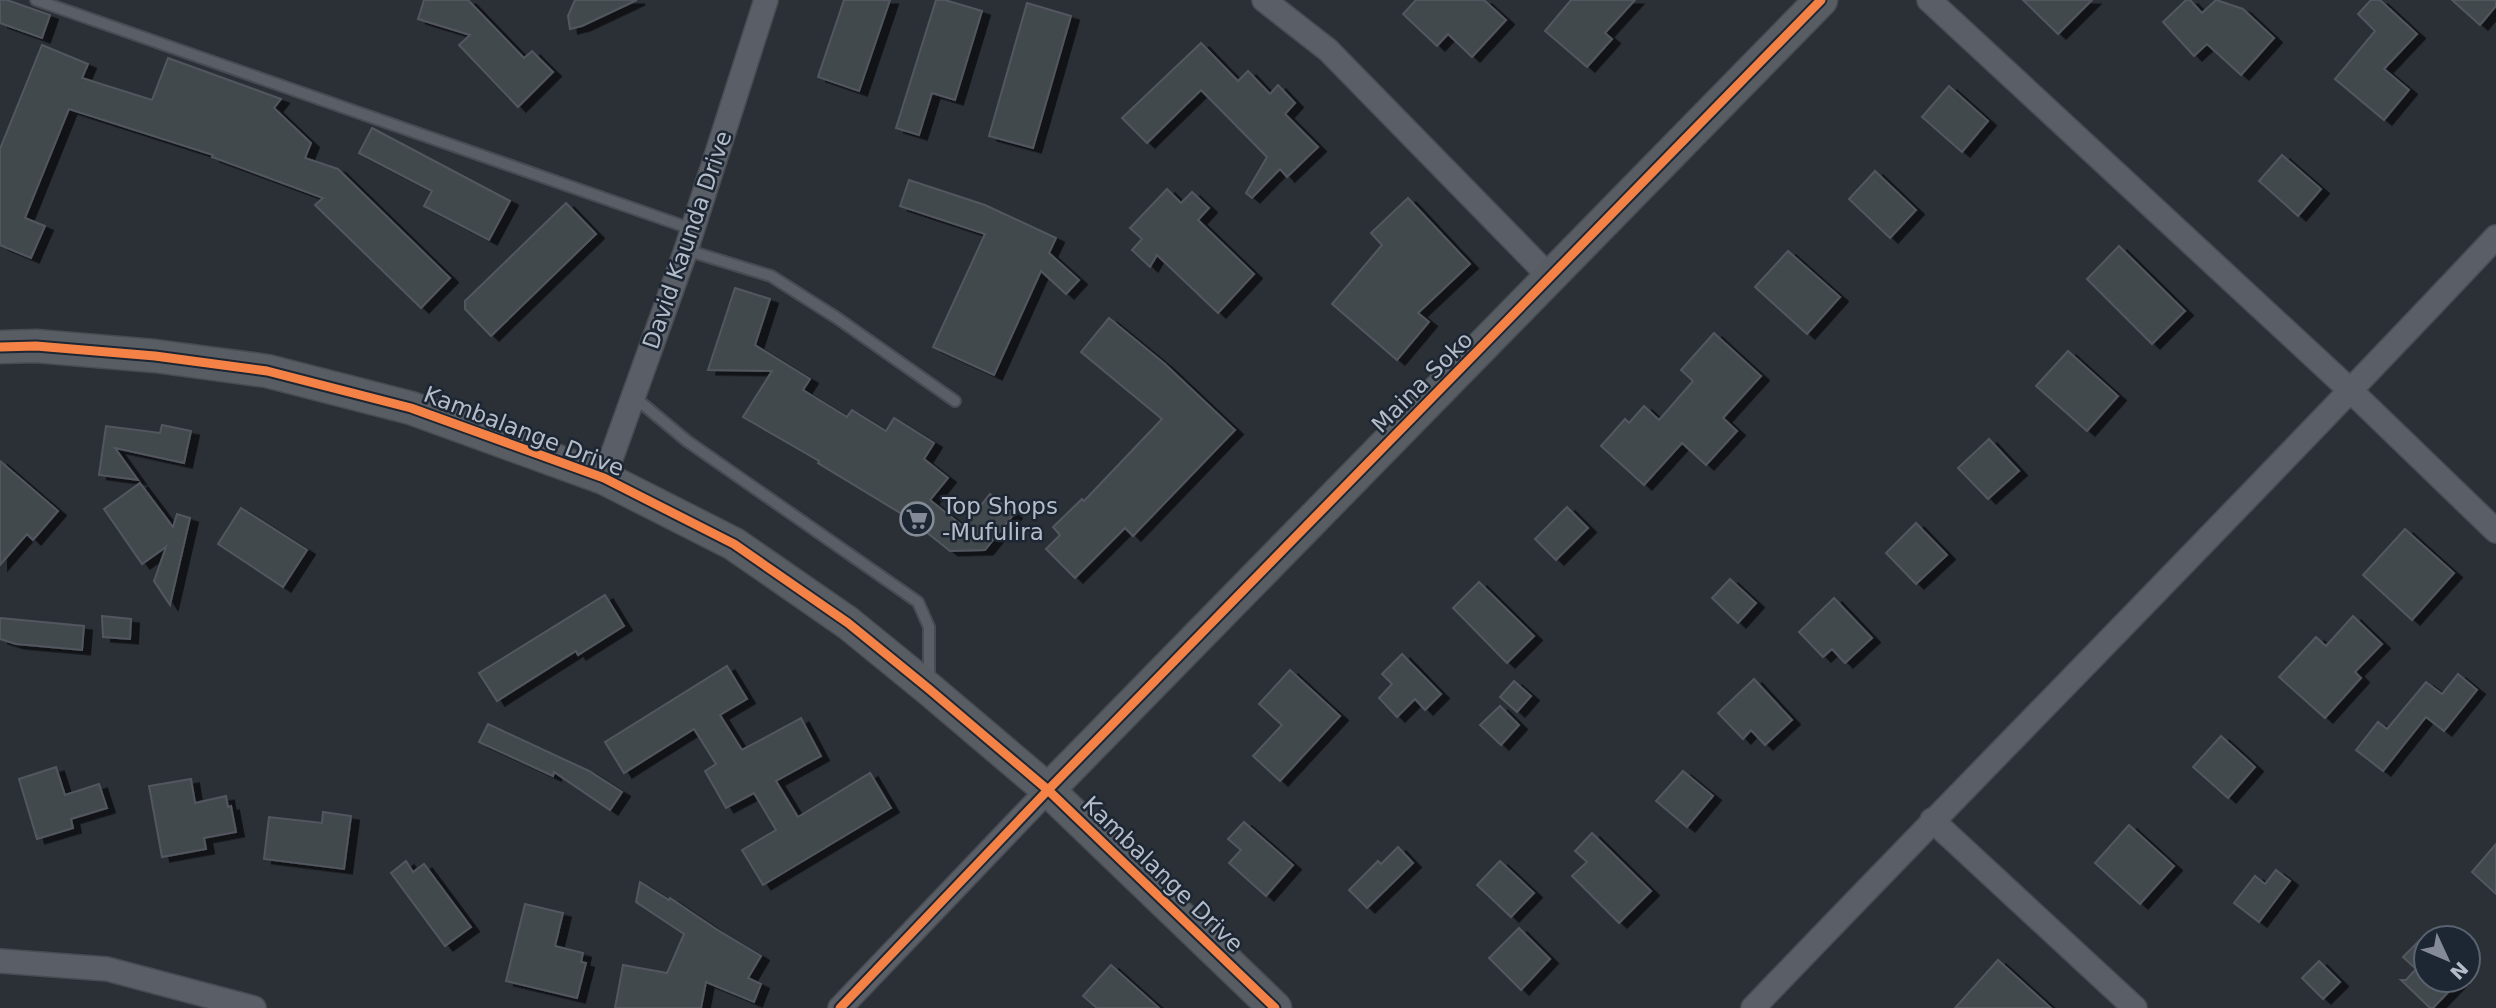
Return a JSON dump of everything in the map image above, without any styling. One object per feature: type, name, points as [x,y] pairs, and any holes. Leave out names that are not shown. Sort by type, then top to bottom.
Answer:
[{"type":"street","name":"David Kaunda Drive","points":[[604,478],[689,239],[766,0]]},
{"type":"street","points":[[1264,0],[1328,50],[1551,278]]},
{"type":"street","name":"Maina Soko","points":[[1048,790],[1821,0]]},
{"type":"street","points":[[1929,0],[2351,391],[2496,531]]},
{"type":"street","points":[[1753,1008],[1932,820],[2351,391],[2496,237]]},
{"type":"street","name":"Kambalange Drive","points":[[0,347],[36,346],[129,354],[267,371],[411,408],[604,478],[734,544],[848,623],[1048,790],[1275,1008]]},
{"type":"street","points":[[840,1008],[1048,790]]},
{"type":"street","points":[[1932,820],[2135,1008]]},
{"type":"street","points":[[0,961],[107,969],[254,1008]]},
{"type":"lane","points":[[36,0],[352,112],[689,239],[771,276],[837,318],[955,401]]},
{"type":"lane","points":[[634,396],[687,441],[918,602],[929,627],[929,689]]},
{"type":"building","points":[[0,0],[50,15],[42,38],[0,23]]},
{"type":"building","points":[[424,0],[468,0],[524,58],[532,51],[553,72],[518,107],[459,45],[470,35],[418,19]]},
{"type":"building","points":[[575,0],[637,0],[570,29],[568,16]]},
{"type":"building","points":[[844,0],[890,0],[859,91],[818,77]]},
{"type":"building","points":[[936,0],[982,11],[955,100],[932,93],[919,135],[896,128]]},
{"type":"building","points":[[1416,0],[1484,0],[1506,20],[1472,57],[1448,34],[1437,46],[1403,14]]},
{"type":"building","points":[[1571,0],[1635,0],[1605,33],[1612,39],[1587,67],[1545,31]]},
{"type":"building","points":[[2023,0],[2092,0],[2058,34]]},
{"type":"building","points":[[2186,0],[2190,0],[2202,13],[2216,0],[2243,9],[2274,38],[2241,75],[2207,44],[2194,56],[2163,22]]},
{"type":"building","points":[[2371,0],[2380,0],[2417,34],[2384,69],[2409,90],[2384,120],[2335,79],[2375,31],[2358,14]]},
{"type":"building","points":[[2452,0],[2496,0],[2496,6],[2480,25]]},
{"type":"building","points":[[1027,3],[1071,16],[1033,148],[989,136]]},
{"type":"building","points":[[1201,43],[1238,81],[1248,71],[1270,94],[1278,85],[1295,103],[1285,114],[1318,147],[1287,177],[1280,169],[1252,198],[1246,193],[1267,157],[1201,90],[1147,143],[1122,118]]},
{"type":"building","points":[[42,45],[88,64],[82,78],[152,100],[168,58],[281,99],[274,108],[311,143],[305,158],[338,169],[450,278],[421,308],[315,205],[323,198],[212,157],[213,155],[69,109],[25,218],[45,226],[31,258],[0,245],[0,149]]},
{"type":"building","points":[[1949,86],[1988,121],[1962,152],[1922,117]]},
{"type":"building","points":[[372,128],[510,201],[489,240],[424,206],[432,191],[359,153]]},
{"type":"building","points":[[2282,155],[2321,189],[2298,216],[2259,181]]},
{"type":"building","points":[[1875,171],[1916,210],[1890,238],[1849,199]]},
{"type":"building","points":[[909,180],[985,205],[1056,238],[1049,253],[1079,280],[1066,294],[1041,271],[994,375],[933,347],[985,234],[900,206]]},
{"type":"building","points":[[1167,189],[1181,203],[1192,192],[1209,208],[1198,220],[1254,274],[1218,313],[1157,255],[1150,267],[1132,250],[1142,239],[1130,228]]},
{"type":"building","points":[[1408,198],[1470,264],[1418,313],[1429,322],[1397,360],[1332,304],[1382,245],[1371,233]]},
{"type":"building","points":[[566,203],[596,234],[491,336],[465,309],[465,301]]},
{"type":"building","points":[[2119,246],[2185,311],[2152,344],[2087,279]]},
{"type":"building","points":[[1788,251],[1840,297],[1807,334],[1755,287]]},
{"type":"building","points":[[735,288],[770,299],[755,345],[810,379],[803,390],[847,417],[852,410],[886,431],[894,418],[934,443],[924,459],[948,478],[930,500],[964,527],[990,494],[1014,514],[985,550],[950,551],[910,519],[743,417],[772,371],[708,370]]},
{"type":"building","points":[[1109,318],[1165,364],[1235,430],[1133,536],[1125,528],[1075,578],[1046,549],[1060,535],[1053,527],[1082,499],[1084,501],[1162,419],[1081,352]]},
{"type":"building","points":[[1714,333],[1761,376],[1723,418],[1737,431],[1706,465],[1682,443],[1644,485],[1601,446],[1625,419],[1629,423],[1644,406],[1659,420],[1693,381],[1681,370]]},
{"type":"building","points":[[2068,351],[2118,396],[2087,431],[2036,386]]},
{"type":"building","points":[[162,425],[191,431],[184,463],[115,448],[138,480],[99,475],[106,426],[160,433]]},
{"type":"building","points":[[1989,439],[2019,471],[1988,499],[1958,468]]},
{"type":"building","points":[[0,461],[58,511],[33,540],[27,534],[0,565]]},
{"type":"building","points":[[140,483],[173,527],[177,514],[190,518],[170,605],[154,581],[166,547],[142,564],[104,509]]},
{"type":"building","points":[[1567,507],[1588,528],[1556,560],[1535,539]]},
{"type":"building","points":[[241,508],[307,550],[283,587],[218,544]]},
{"type":"building","points":[[1916,523],[1947,555],[1916,584],[1886,553]]},
{"type":"building","points":[[2405,529],[2454,573],[2412,620],[2363,575]]},
{"type":"building","points":[[1730,579],[1756,603],[1738,623],[1712,598]]},
{"type":"building","points":[[1479,582],[1534,636],[1507,663],[1453,608]]},
{"type":"building","points":[[605,595],[624,626],[578,655],[576,651],[497,701],[479,673]]},
{"type":"building","points":[[1834,598],[1872,638],[1845,663],[1832,649],[1823,657],[1799,632]]},
{"type":"building","points":[[102,616],[131,619],[130,639],[103,637]]},
{"type":"building","points":[[2353,616],[2382,644],[2355,672],[2361,678],[2325,718],[2279,677],[2316,637],[2326,646]]},
{"type":"building","points":[[0,618],[84,626],[82,650],[16,644],[0,639]]},
{"type":"building","points":[[1402,654],[1441,694],[1425,710],[1415,699],[1397,717],[1379,698],[1392,684],[1382,674]]},
{"type":"building","points":[[727,666],[747,699],[720,715],[742,750],[801,718],[821,756],[776,781],[798,817],[870,773],[891,808],[763,885],[742,850],[776,830],[754,793],[726,808],[705,771],[716,764],[694,729],[624,773],[605,742]]},
{"type":"building","points":[[1290,670],[1340,716],[1280,781],[1253,756],[1282,725],[1259,704]]},
{"type":"building","points":[[2458,674],[2477,690],[2444,731],[2426,717],[2383,771],[2356,750],[2378,722],[2387,729],[2426,682],[2442,694]]},
{"type":"building","points":[[1754,679],[1792,720],[1765,745],[1751,730],[1743,739],[1718,713]]},
{"type":"building","points":[[1514,681],[1531,696],[1517,712],[1500,697]]},
{"type":"building","points":[[1500,706],[1519,725],[1501,745],[1480,725]]},
{"type":"building","points":[[488,724],[589,771],[622,792],[610,810],[554,772],[553,776],[479,742]]},
{"type":"building","points":[[2221,736],[2255,767],[2228,798],[2193,767]]},
{"type":"building","points":[[56,767],[65,795],[99,784],[107,808],[71,819],[73,828],[37,839],[19,779]]},
{"type":"building","points":[[1683,771],[1713,796],[1687,827],[1656,801]]},
{"type":"building","points":[[191,779],[195,803],[226,796],[228,807],[231,806],[236,832],[204,838],[206,849],[162,857],[149,786]]},
{"type":"building","points":[[323,812],[351,816],[344,869],[264,859],[269,817],[322,823]]},
{"type":"building","points":[[1244,822],[1293,865],[1266,896],[1229,863],[1241,850],[1228,839]]},
{"type":"building","points":[[2129,825],[2174,866],[2140,904],[2095,863]]},
{"type":"building","points":[[1592,833],[1651,891],[1619,923],[1572,876],[1587,862],[1575,851]]},
{"type":"building","points":[[2496,844],[2496,894],[2472,872]]},
{"type":"building","points":[[1398,847],[1413,863],[1367,908],[1349,890],[1378,861],[1381,864]]},
{"type":"building","points":[[406,861],[413,872],[424,864],[471,927],[445,946],[391,873]]},
{"type":"building","points":[[1500,861],[1534,893],[1511,917],[1477,885]]},
{"type":"building","points":[[2276,870],[2290,881],[2259,922],[2234,903],[2255,876],[2265,884]]},
{"type":"building","points":[[640,882],[761,956],[748,978],[761,984],[754,1002],[706,982],[701,1008],[615,1008],[623,965],[667,973],[684,934],[636,902]]},
{"type":"building","points":[[525,904],[563,913],[555,946],[583,953],[581,962],[586,963],[577,998],[506,981]]},
{"type":"building","points":[[1519,928],[1550,959],[1521,990],[1489,958]]},
{"type":"building","points":[[2412,948],[2412,965],[2403,957]]},
{"type":"building","points":[[1998,960],[2051,1008],[1955,1008]]},
{"type":"building","points":[[2319,961],[2340,982],[2323,999],[2302,978]]},
{"type":"building","points":[[1111,965],[1159,1008],[1097,1008],[1083,996]]},
{"type":"building","points":[[2412,973],[2412,991],[2401,980],[2406,980]]},
{"type":"building","points":[[2416,994],[2446,994],[2433,1008]]},
{"type":"cycle path","points":[[840,1008],[1048,790],[1821,0]]},
{"type":"cycle path","points":[[0,347],[36,346],[155,356],[267,371],[411,408],[604,478],[734,544],[848,623],[1048,790],[1275,1008]]},
{"type":"place","name":"Top Shops -Mufulira","points":[[917,519]]}]
